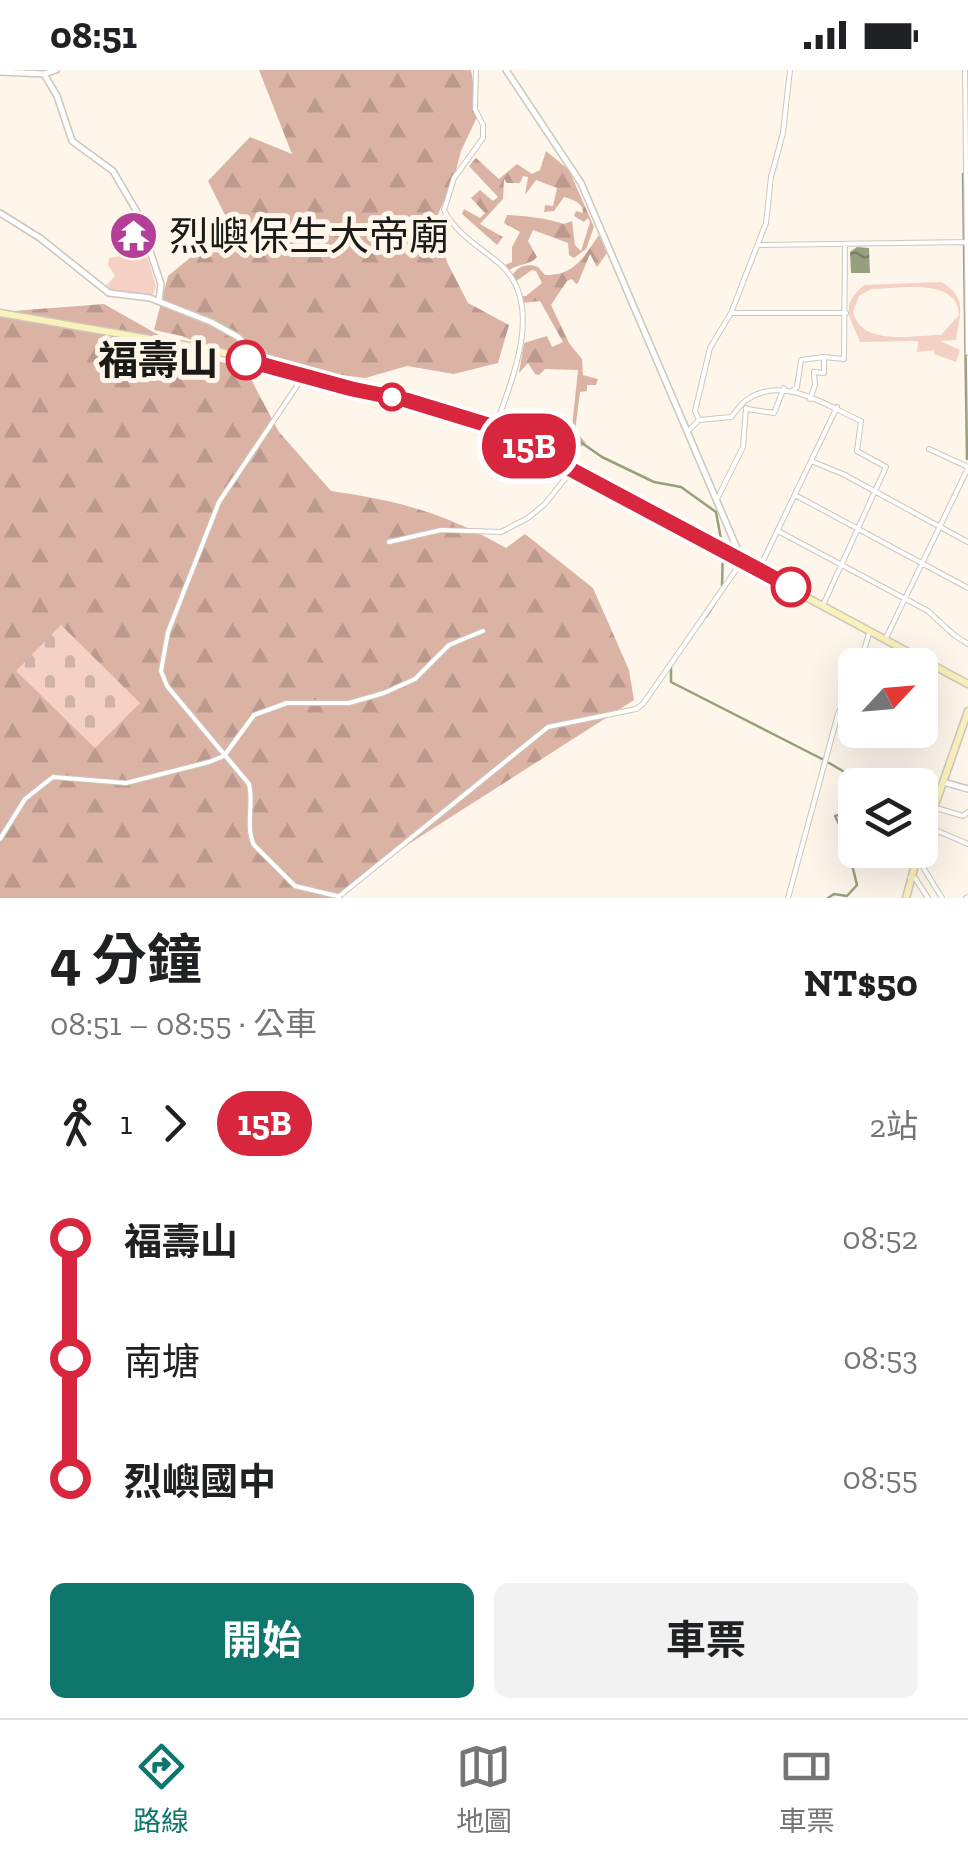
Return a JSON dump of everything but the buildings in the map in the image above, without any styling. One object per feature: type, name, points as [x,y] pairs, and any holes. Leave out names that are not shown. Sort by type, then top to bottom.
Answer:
[{"type":"main road","points":[[0,313],[182,344],[495,428],[968,683],[968,692]]},
{"type":"main road","points":[[938,799],[968,711]]},
{"type":"main road","points":[[906,898],[913,868]]},
{"type":"street","points":[[0,72],[56,70]]},
{"type":"street","points":[[476,70],[475,109],[483,125],[483,138],[454,178],[444,210],[456,228],[504,268],[521,308],[518,360],[495,428]]},
{"type":"street","points":[[305,374],[219,502],[168,632],[160,670],[164,682],[249,784],[250,838],[254,845],[295,886],[337,897],[548,727],[636,709],[643,704],[742,560],[582,183],[506,70]]},
{"type":"street","points":[[699,420],[696,411],[710,348],[731,314],[766,223],[790,70]]},
{"type":"street","points":[[965,70],[968,353]]},
{"type":"street","points":[[40,72],[68,123],[72,141],[112,171],[137,212],[160,284],[159,301]]},
{"type":"street","points":[[0,213],[40,238],[109,293],[159,301],[238,337],[268,366]]},
{"type":"street","points":[[758,244],[965,242]]},
{"type":"street","points":[[792,391],[797,387],[801,360],[844,359],[845,244]]},
{"type":"street","points":[[731,314],[846,313]]},
{"type":"street","points":[[810,399],[814,372],[824,373],[824,357]]},
{"type":"street","points":[[687,432],[699,420],[731,417],[744,408],[774,413],[784,388]]},
{"type":"street","points":[[716,500],[743,447],[744,408],[748,399],[784,388],[861,421],[857,451],[886,467],[823,604]]},
{"type":"street","points":[[759,569],[837,408]]},
{"type":"street","points":[[886,638],[968,467],[929,449]]},
{"type":"street","points":[[811,461],[968,542]]},
{"type":"street","points":[[389,542],[441,530],[502,532],[545,504],[573,469]]},
{"type":"street","points":[[795,495],[968,588]]},
{"type":"street","points":[[778,531],[934,615],[968,644]]},
{"type":"street","points":[[864,648],[870,629]]},
{"type":"street","points":[[0,839],[24,799],[53,777],[126,783],[224,756],[254,714],[287,703],[349,703],[384,693],[414,678],[449,645],[483,630]]},
{"type":"street","points":[[788,898],[838,714]]},
{"type":"street","points":[[944,782],[968,789]]},
{"type":"street","points":[[938,808],[953,815],[968,812]]},
{"type":"street","points":[[938,832],[968,844]]},
{"type":"street","points":[[927,868],[942,898]]},
{"type":"street","points":[[910,877],[915,878],[928,898]]},
{"type":"green space","points":[[259,70],[471,70],[478,115],[436,219],[447,262],[468,303],[509,325],[498,363],[454,374],[407,366],[365,378],[224,354],[182,336],[154,330],[168,276],[230,225],[208,181],[250,137],[292,154]]},
{"type":"green space","points":[[546,151],[569,170],[594,227],[586,249],[574,258],[569,255],[568,243],[533,230],[528,241],[537,257],[509,270],[505,265],[512,262],[512,247],[520,232],[504,223],[507,215],[564,224],[572,221],[575,245],[581,251],[590,222],[588,218],[584,222],[574,216],[576,211],[583,213],[581,206],[564,197],[554,211],[544,212],[545,205],[553,206],[557,188],[536,180],[525,195],[528,177],[523,176],[520,183],[507,183],[504,179],[503,199],[480,224],[503,237],[497,245],[462,214],[464,209],[480,218],[485,213],[471,198],[480,190],[493,201],[498,197],[469,166],[476,158],[499,179],[517,164],[532,174],[540,170]]},
{"type":"green space","points":[[599,235],[607,253],[597,267],[590,254],[578,283],[567,281],[551,305],[569,343],[582,359],[583,375],[598,379],[596,385],[587,385],[587,391],[580,392],[575,431],[586,443],[567,462],[500,427],[534,440],[566,439],[566,432],[572,427],[578,370],[545,369],[539,375],[528,363],[519,373],[524,343],[547,336],[552,347],[563,342],[540,301],[522,303],[521,296],[542,283],[536,271],[515,282],[512,276],[527,265],[538,267],[545,275],[565,272]]},
{"type":"green space","points":[[146,252],[156,286],[152,297],[122,294],[105,287],[115,276],[108,265],[109,258]]},
{"type":"green space","points":[[942,282],[950,288],[960,307],[956,340],[940,341],[960,350],[956,362],[934,354],[935,350],[917,352],[918,341],[860,342],[849,306],[864,285]],"holes":[[[871,289],[938,290],[956,303],[959,315],[941,335],[877,335],[858,323],[853,312],[859,296]]]},
{"type":"green space","points":[[104,304],[194,355],[245,368],[279,432],[331,491],[422,510],[506,548],[525,534],[593,588],[629,670],[634,700],[379,863],[338,898],[0,898],[0,312]]},
{"type":"green space","points":[[61,625],[140,703],[95,748],[16,671]]},
{"type":"water","points":[[857,247],[869,248],[870,273],[851,273],[850,252]]},
{"type":"waterway","points":[[963,174],[967,459]]},
{"type":"waterway","points":[[511,436],[563,446],[579,441],[602,457],[654,482],[681,487],[716,512],[723,550],[722,586]]},
{"type":"waterway","points":[[706,617],[715,603]]},
{"type":"waterway","points":[[671,668],[671,682],[822,759]]},
{"type":"waterway","points":[[829,763],[838,768]]},
{"type":"waterway","points":[[838,815],[838,822]]},
{"type":"waterway","points":[[828,898],[834,894],[847,896],[857,885],[853,868]]},
{"type":"bus line","name":"15B","points":[[246,360],[476,420],[791,587]]},
{"type":"place","name":"烈嶼保生大帝廟","points":[[134,236]]},
{"type":"place","name":"福壽山","points":[[246,360]]}]
